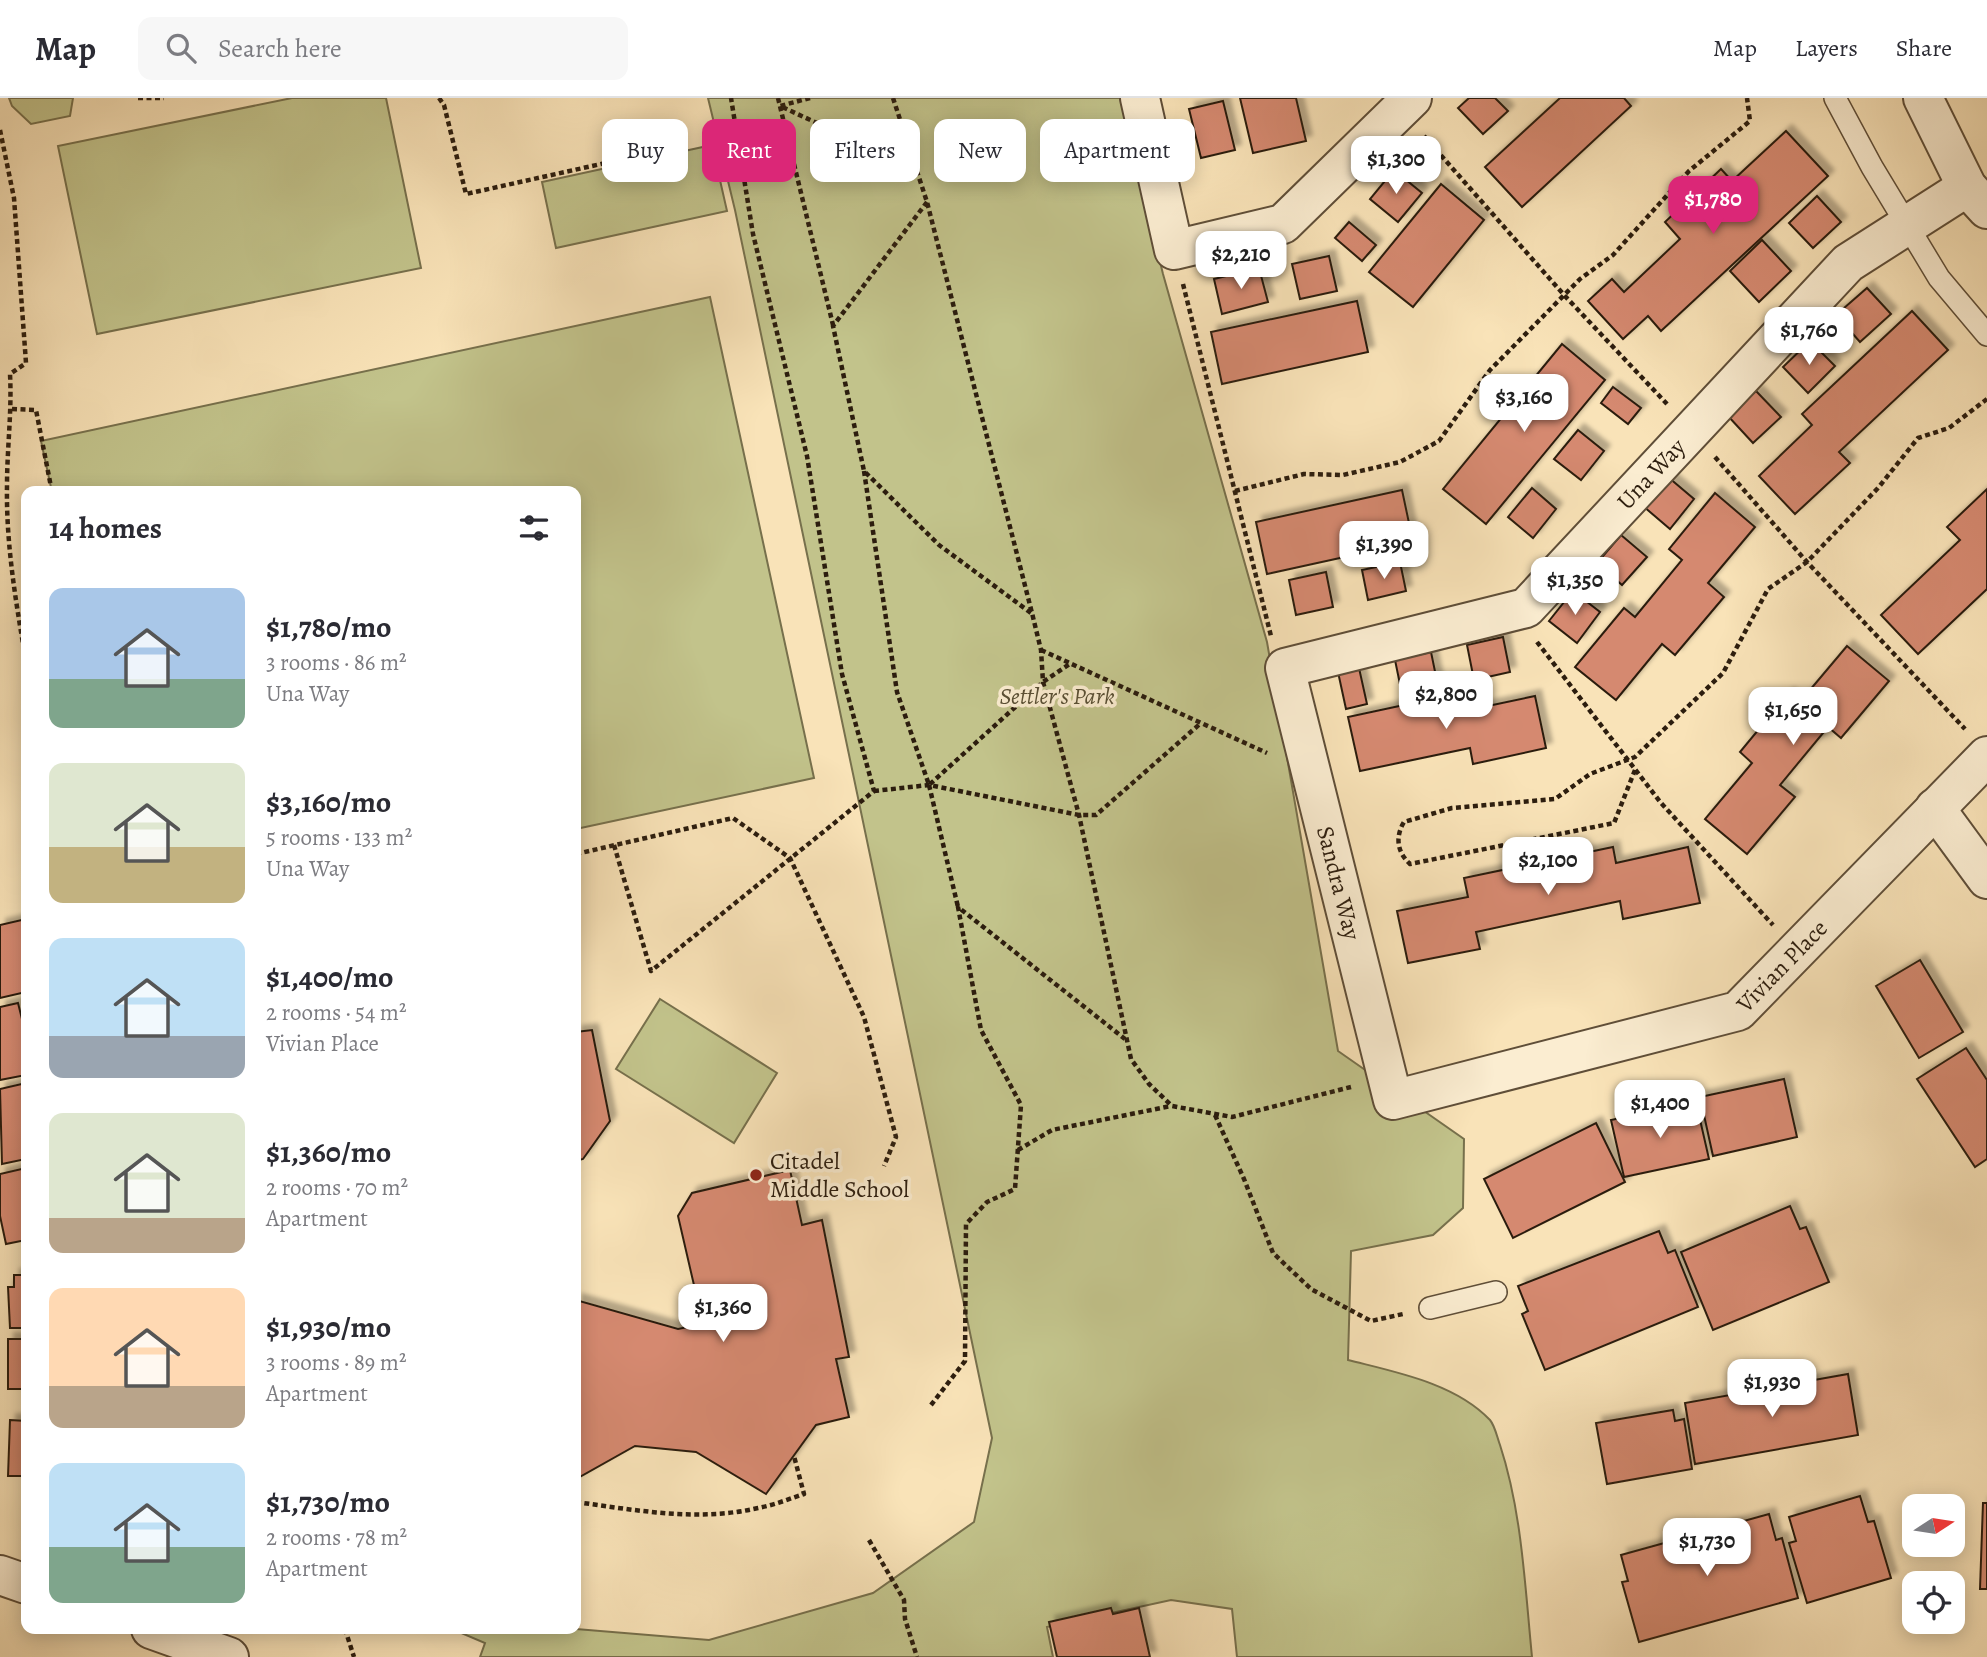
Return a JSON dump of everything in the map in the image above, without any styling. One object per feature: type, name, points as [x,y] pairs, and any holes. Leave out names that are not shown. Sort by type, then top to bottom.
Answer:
[{"type":"street","points":[[1140,98],[1174,250],[1283,225],[1412,98]]},
{"type":"street","points":[[1923,98],[1977,198]]},
{"type":"street","name":"Una Way","points":[[1526,608],[1848,264],[1906,226],[1977,198]]},
{"type":"street","points":[[1285,668],[1526,608]]},
{"type":"street","name":"Sandra Way","points":[[1285,668],[1390,1088]]},
{"type":"street","name":"Vivian Place","points":[[1390,1088],[1738,1011],[1987,756]]},
{"type":"street","points":[[1935,808],[1987,879]]},
{"type":"street","points":[[0,1575],[21,1582]]},
{"type":"street","points":[[165,1634],[229,1657]]},
{"type":"lane","points":[[1835,98],[1906,226],[1939,278],[1987,335]]},
{"type":"lane","points":[[1430,1308],[1496,1292]]},
{"type":"path","points":[[138,98],[164,98]]},
{"type":"path","points":[[439,98],[444,105],[466,194],[602,164]]},
{"type":"path","points":[[731,98],[753,234],[807,456],[842,674],[874,791]]},
{"type":"path","points":[[778,98],[833,326],[864,471],[897,692],[929,785],[958,907],[981,1030],[1021,1105],[1015,1189],[987,1202],[966,1224],[965,1362],[931,1405]]},
{"type":"path","points":[[780,106],[810,98]]},
{"type":"path","points":[[893,98],[901,119]]},
{"type":"path","points":[[1234,491],[1304,474],[1343,475],[1399,463],[1439,441],[1490,370],[1580,279],[1613,255],[1689,171],[1750,121],[1747,98]]},
{"type":"path","points":[[780,106],[810,120]]},
{"type":"path","points":[[0,130],[14,198],[26,363],[10,374],[12,409],[7,487],[11,576],[21,633]]},
{"type":"path","points":[[920,174],[1041,650],[1043,682],[1079,815],[1131,1059],[1149,1084],[1172,1106]]},
{"type":"path","points":[[833,326],[927,202]]},
{"type":"path","points":[[1174,250],[1275,654],[1285,668]]},
{"type":"path","points":[[1635,770],[1614,823],[1410,864],[1403,858],[1398,845],[1398,832],[1404,822],[1452,808],[1555,799],[1590,774],[1635,757],[1723,673],[1768,589],[1807,562],[1878,488],[1918,438],[1949,428],[1987,399]]},
{"type":"path","points":[[12,409],[36,410],[51,486]]},
{"type":"path","points":[[864,471],[939,545],[1031,613]]},
{"type":"path","points":[[1526,608],[1535,639],[1661,803],[1796,950]]},
{"type":"path","points":[[1041,650],[1312,774]]},
{"type":"path","points":[[929,785],[1043,682],[1071,663]]},
{"type":"path","points":[[614,845],[651,971],[874,791],[929,785],[1079,815],[1096,815],[1201,723]]},
{"type":"path","points":[[581,853],[733,818],[790,858],[864,1017],[896,1137],[884,1166]]},
{"type":"path","points":[[958,907],[1127,1040]]},
{"type":"path","points":[[1018,1150],[1052,1130],[1172,1106],[1232,1117],[1390,1088]]},
{"type":"path","points":[[1214,1114],[1244,1179],[1273,1253],[1311,1289],[1371,1321],[1430,1308]]},
{"type":"path","points":[[581,1503],[661,1513],[718,1513],[758,1508],[804,1494],[794,1456]]},
{"type":"path","points":[[869,1540],[904,1600],[905,1619],[917,1657]]},
{"type":"path","points":[[347,1634],[354,1657]]},
{"type":"green space","points":[[9,98],[73,98],[70,116],[31,124],[12,106]]},
{"type":"green space","points":[[292,98],[386,98],[421,268],[97,334],[58,146]]},
{"type":"green space","name":"Settler's Park","points":[[708,98],[1120,98],[1125,119],[1040,119],[1040,182],[1141,182],[1163,274],[1267,642],[1338,1051],[1464,1139],[1463,1208],[1433,1235],[1351,1251],[1348,1360],[1442,1388],[1476,1407],[1492,1422],[1507,1470],[1518,1523],[1532,1657],[1237,1657],[1232,1609],[1171,1600],[1047,1627],[1053,1657],[480,1657],[485,1643],[464,1634],[581,1634],[581,1629],[709,1640],[873,1593],[974,1522],[992,1438],[728,182],[796,182],[796,119],[713,119]]},
{"type":"green space","points":[[702,147],[702,182],[720,182],[727,211],[556,248],[542,182],[602,169],[602,182],[688,182],[688,150]]},
{"type":"green space","points":[[710,297],[814,778],[581,828],[581,486],[51,486],[41,441]]},
{"type":"green space","points":[[660,999],[777,1073],[734,1143],[616,1069]]},
{"type":"building","points":[[1240,98],[1296,98],[1306,141],[1253,153]]},
{"type":"building","points":[[1469,98],[1495,98],[1508,111],[1483,134],[1458,108]]},
{"type":"building","points":[[1560,98],[1624,98],[1631,106],[1522,207],[1485,167]]},
{"type":"building","points":[[1223,101],[1235,150],[1201,158],[1195,134],[1195,119],[1191,119],[1189,109]]},
{"type":"building","points":[[1786,131],[1828,176],[1661,331],[1648,316],[1623,339],[1588,301],[1612,279],[1624,292],[1680,239],[1665,222],[1721,169],[1732,181]]},
{"type":"building","points":[[1394,170],[1422,193],[1398,222],[1370,199]]},
{"type":"building","points":[[1441,184],[1484,220],[1413,307],[1369,272]]},
{"type":"building","points":[[1817,196],[1841,222],[1813,248],[1789,223]]},
{"type":"building","points":[[1349,222],[1376,245],[1362,261],[1335,238]]},
{"type":"building","points":[[1762,240],[1791,271],[1759,302],[1730,271]]},
{"type":"building","points":[[1329,256],[1337,291],[1300,299],[1292,264]]},
{"type":"building","points":[[1259,268],[1268,302],[1222,314],[1214,279]]},
{"type":"building","points":[[1867,288],[1891,314],[1860,342],[1836,315]]},
{"type":"building","points":[[1357,301],[1368,352],[1222,384],[1211,332]]},
{"type":"building","points":[[1912,311],[1948,350],[1839,452],[1850,463],[1795,514],[1759,476],[1812,425],[1802,414]]},
{"type":"building","points":[[1810,341],[1835,366],[1808,393],[1783,367]]},
{"type":"building","points":[[1562,344],[1605,380],[1486,524],[1443,489]]},
{"type":"building","points":[[1613,387],[1641,408],[1628,424],[1601,403]]},
{"type":"building","points":[[1756,391],[1781,417],[1753,443],[1728,416]]},
{"type":"building","points":[[1578,430],[1604,451],[1581,480],[1554,459]]},
{"type":"building","points":[[1668,477],[1694,499],[1670,529],[1643,506]]},
{"type":"building","points":[[1532,488],[1556,509],[1533,538],[1508,517]]},
{"type":"building","points":[[1987,489],[1987,589],[1918,654],[1881,615],[1960,540],[1947,527]]},
{"type":"building","points":[[1402,490],[1413,542],[1267,574],[1256,522]]},
{"type":"building","points":[[1715,493],[1755,527],[1708,583],[1724,597],[1675,655],[1662,644],[1616,700],[1575,667],[1624,608],[1635,617],[1682,560],[1669,549]]},
{"type":"building","points":[[1621,535],[1647,557],[1622,585],[1597,563]]},
{"type":"building","points":[[1400,562],[1406,591],[1368,600],[1362,570]]},
{"type":"building","points":[[1326,572],[1333,607],[1296,615],[1289,580]]},
{"type":"building","points":[[1573,591],[1600,612],[1577,643],[1549,621]]},
{"type":"building","points":[[1503,637],[1510,672],[1474,680],[1467,645]]},
{"type":"building","points":[[1847,646],[1889,681],[1841,738],[1828,727],[1780,785],[1795,797],[1747,854],[1705,819],[1752,763],[1740,752],[1788,694],[1799,703]]},
{"type":"building","points":[[1431,652],[1438,686],[1402,694],[1395,660]]},
{"type":"building","points":[[1359,668],[1367,704],[1346,709],[1338,672]]},
{"type":"building","points":[[1460,693],[1464,711],[1535,696],[1546,748],[1473,764],[1470,748],[1360,771],[1348,717]]},
{"type":"building","points":[[1613,847],[1616,863],[1688,847],[1700,903],[1623,919],[1620,901],[1476,932],[1480,949],[1408,963],[1397,911],[1468,897],[1464,878]]},
{"type":"building","points":[[21,920],[21,993],[0,998],[0,925]]},
{"type":"building","points":[[1920,960],[1963,1032],[1919,1058],[1876,986]]},
{"type":"building","points":[[18,1003],[21,1015],[21,1076],[0,1080],[0,1007]]},
{"type":"building","points":[[592,1030],[610,1121],[581,1160],[581,1031]]},
{"type":"building","points":[[1966,1048],[1987,1080],[1987,1159],[1975,1167],[1917,1079]]},
{"type":"building","points":[[1784,1079],[1797,1137],[1713,1156],[1700,1097]]},
{"type":"building","points":[[21,1084],[21,1160],[2,1164],[0,1089]]},
{"type":"building","points":[[1696,1102],[1709,1159],[1624,1177],[1611,1120]]},
{"type":"building","points":[[1596,1123],[1625,1182],[1513,1238],[1484,1179]]},
{"type":"building","points":[[21,1169],[21,1241],[6,1244],[0,1216],[0,1174]]},
{"type":"building","points":[[790,1170],[802,1225],[822,1220],[849,1357],[836,1359],[849,1417],[816,1425],[766,1494],[696,1452],[635,1446],[581,1476],[581,1301],[678,1329],[703,1324],[678,1216],[692,1193]]},
{"type":"building","points":[[1790,1206],[1800,1229],[1806,1227],[1829,1282],[1713,1330],[1681,1252]]},
{"type":"building","points":[[1659,1231],[1668,1253],[1675,1250],[1698,1307],[1545,1370],[1522,1314],[1528,1311],[1518,1286]]},
{"type":"building","points":[[14,1275],[21,1275],[21,1328],[10,1328],[8,1287],[14,1287]]},
{"type":"building","points":[[8,1339],[21,1339],[21,1389],[8,1389]]},
{"type":"building","points":[[1848,1374],[1858,1435],[1695,1464],[1685,1403]]},
{"type":"building","points":[[1673,1410],[1675,1421],[1684,1419],[1692,1469],[1607,1484],[1596,1423]]},
{"type":"building","points":[[10,1420],[21,1421],[21,1476],[8,1476]]},
{"type":"building","points":[[1860,1496],[1868,1522],[1874,1521],[1891,1578],[1807,1603],[1789,1543],[1796,1541],[1789,1517]]},
{"type":"building","points":[[1983,1503],[1987,1503],[1987,1589],[1980,1589]]},
{"type":"building","points":[[1769,1514],[1776,1540],[1782,1538],[1798,1598],[1639,1642],[1622,1582],[1628,1581],[1621,1555]]},
{"type":"building","points":[[1111,1608],[1113,1614],[1139,1608],[1150,1657],[1057,1657],[1049,1622]]},
{"type":"place","name":"Citadel Middle School","points":[[756,1175]]}]
